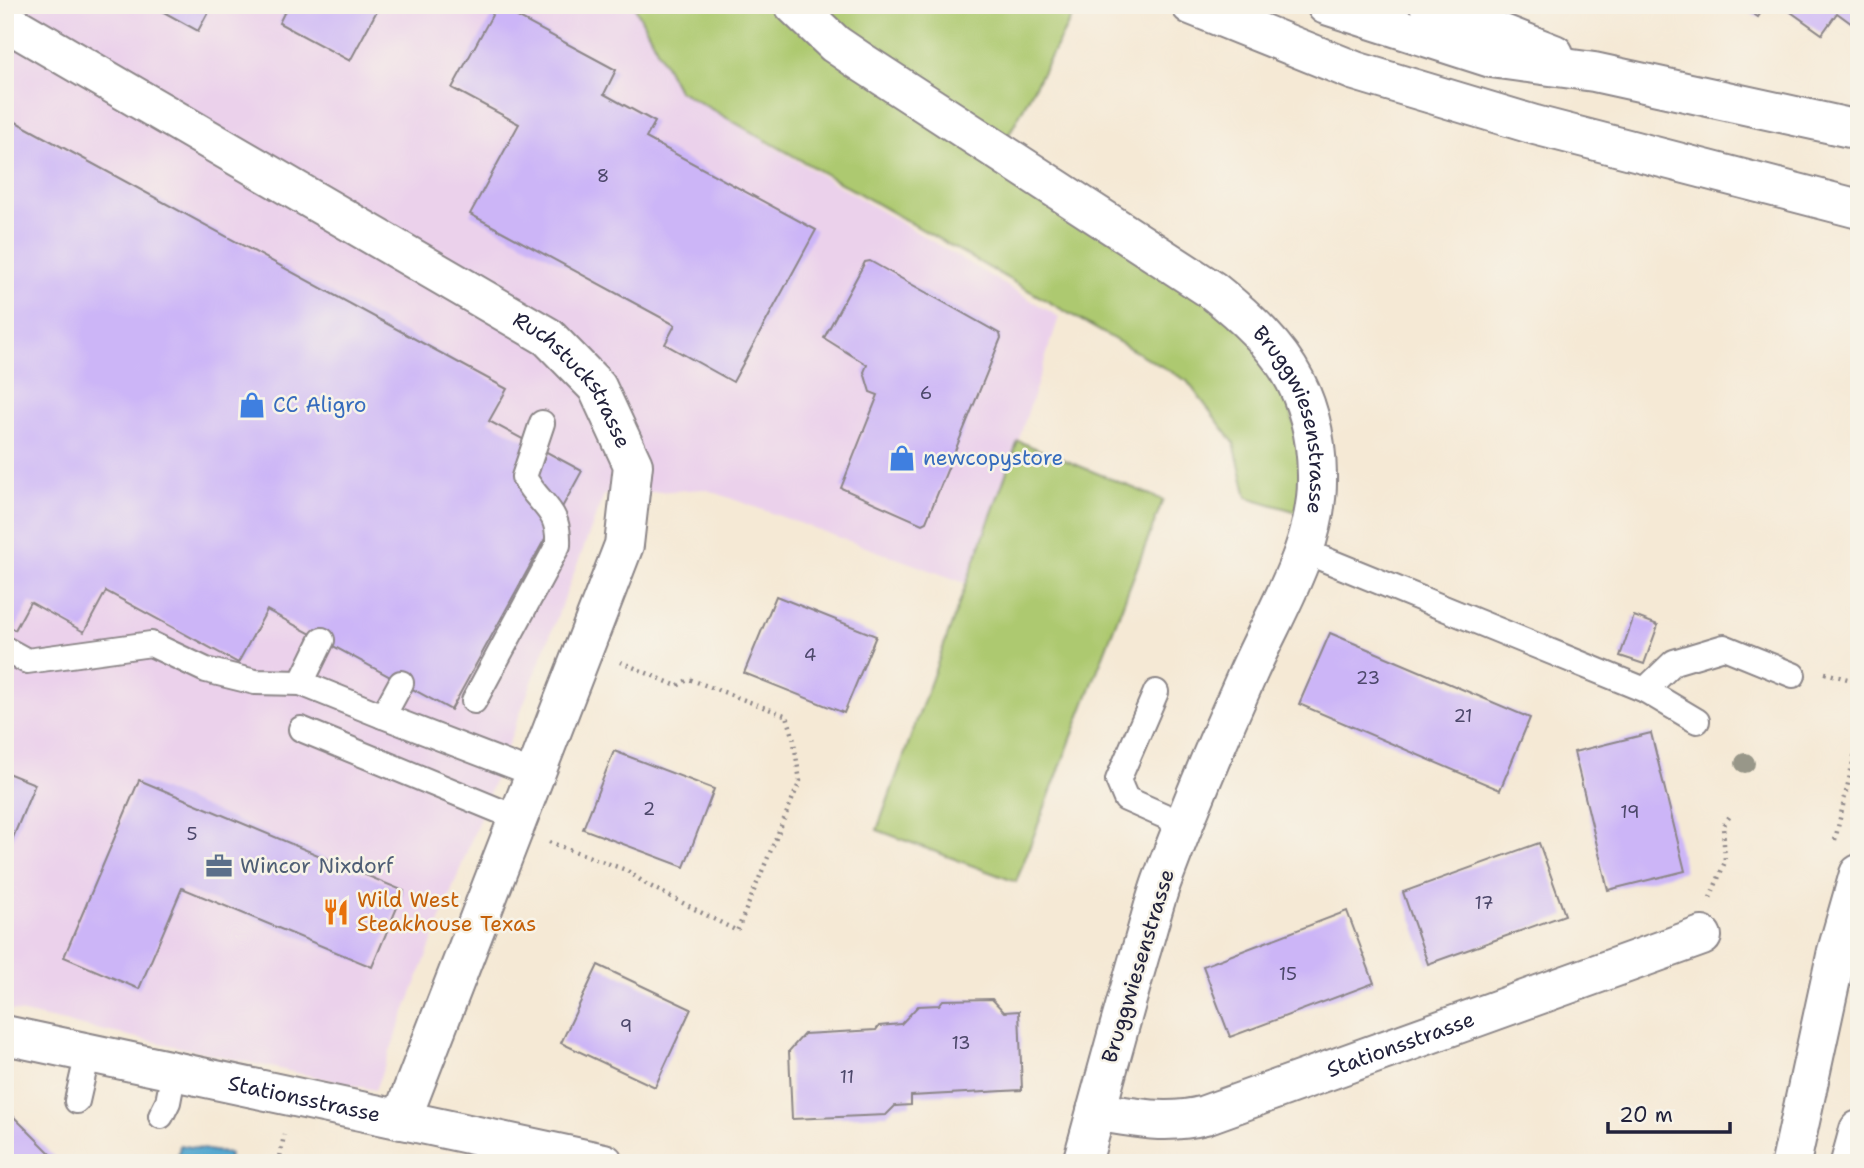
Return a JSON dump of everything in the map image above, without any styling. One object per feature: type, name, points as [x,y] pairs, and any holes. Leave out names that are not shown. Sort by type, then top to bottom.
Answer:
[{"type":"main road","name":"Bruggwiesenstrasse","points":[[794,5],[835,44],[1212,290],[1248,318],[1270,342],[1299,390],[1314,428],[1317,476],[1314,517],[1304,551],[1221,735],[1162,880],[1082,1163]]},
{"type":"main road","points":[[1191,5],[1367,75],[1535,125],[1859,209]]},
{"type":"main road","points":[[1326,5],[1491,58],[1594,72],[1859,130]]},
{"type":"main road","points":[[1429,5],[1499,30],[1594,72]]},
{"type":"main road","name":"Ruchstuckstrasse","points":[[5,21],[548,337],[597,387],[633,465],[624,545],[401,1120]]},
{"type":"main road","points":[[1791,1163],[1837,951],[1859,874]]},
{"type":"main road","name":"Stationsstrasse","points":[[1097,1111],[1146,1121],[1188,1119],[1205,1115],[1705,921]]},
{"type":"main road","name":"Stationsstrasse","points":[[5,1035],[401,1120],[492,1151],[604,1163]]},
{"type":"main road","points":[[1850,1163],[1859,1130]]},
{"type":"lane","points":[[474,701],[558,545],[559,527],[552,510],[532,492],[524,477],[538,434]]},
{"type":"lane","points":[[1304,551],[1645,690],[1696,721]]},
{"type":"lane","points":[[301,683],[322,640]]},
{"type":"lane","points":[[5,649],[27,662],[151,644],[206,670],[255,682],[301,683],[534,774]]},
{"type":"lane","points":[[1645,690],[1674,662],[1724,648],[1793,675]]},
{"type":"lane","points":[[383,716],[401,684]]},
{"type":"lane","points":[[1156,692],[1118,780],[1126,799],[1185,825]]},
{"type":"lane","points":[[301,729],[514,823]]},
{"type":"lane","points":[[77,1101],[88,1053]]},
{"type":"lane","points":[[161,1116],[169,1102],[174,1071]]},
{"type":"path","points":[[514,823],[626,870],[646,884],[737,931],[768,863],[800,781],[787,716],[689,679],[677,686],[584,647]]},
{"type":"path","points":[[1705,921],[1725,862],[1723,826],[1732,814]]},
{"type":"path","points":[[279,1163],[286,1127]]},
{"type":"shaded area","points":[[5,5],[634,5],[678,90],[1059,317],[971,585],[705,489],[604,495],[375,1090],[5,1009]]},
{"type":"green space","points":[[634,5],[1085,5],[1073,15],[999,153],[1278,350],[1314,517],[1247,497],[1234,443],[1187,381],[678,90]]},
{"type":"green space","points":[[1018,441],[1163,500],[1016,882],[877,830]]},
{"type":"water","points":[[180,1145],[230,1154],[228,1163],[177,1163]]},
{"type":"building","points":[[151,5],[212,5],[198,31]]},
{"type":"building","points":[[288,5],[380,5],[350,61],[279,23]]},
{"type":"building","points":[[1741,5],[1766,5],[1758,17]]},
{"type":"building","points":[[1781,5],[1859,5],[1859,29],[1837,13],[1822,34]]},
{"type":"building","points":[[497,6],[616,70],[604,94],[655,122],[646,138],[816,230],[733,382],[665,344],[675,325],[470,214],[519,124],[452,88]]},
{"type":"building","name":"CC Aligro","points":[[5,116],[507,389],[489,421],[582,471],[451,710],[267,610],[238,663],[106,591],[84,632],[30,602],[15,630],[5,624]]},
{"type":"building","points":[[870,261],[1000,334],[1001,338],[926,522],[922,524],[841,488],[878,395],[870,392],[864,372],[867,365],[824,338],[865,262]]},
{"type":"building","points":[[776,596],[876,636],[844,713],[744,673]]},
{"type":"building","points":[[1634,616],[1658,625],[1644,664],[1620,656]]},
{"type":"building","points":[[1330,633],[1530,718],[1500,790],[1299,704]]},
{"type":"building","points":[[1651,733],[1685,871],[1608,890],[1574,752]]},
{"type":"building","points":[[614,751],[714,789],[684,867],[583,829]]},
{"type":"building","points":[[5,772],[35,784],[5,857]]},
{"type":"building","points":[[139,780],[404,891],[372,967],[182,888],[139,989],[64,957]]},
{"type":"building","points":[[1539,843],[1565,915],[1428,964],[1403,892]]},
{"type":"building","points":[[1347,911],[1374,983],[1230,1037],[1203,966]]},
{"type":"building","points":[[598,965],[691,1009],[655,1087],[561,1043]]},
{"type":"building","points":[[992,999],[1004,1012],[1019,1011],[1022,1090],[911,1096],[911,1105],[895,1106],[886,1115],[792,1119],[789,1051],[804,1034],[876,1030],[879,1026],[901,1024],[918,1006],[939,1005],[943,1000]]},
{"type":"building","points":[[9,1112],[60,1163],[5,1163],[5,1116]]},
{"type":"place","name":"CC Aligro","points":[[252,405]]},
{"type":"place","name":"newcopystore","points":[[902,458]]},
{"type":"place","name":"Wincor Nixdorf","points":[[219,866]]},
{"type":"place","name":"Wild West Steakhouse Texas","points":[[336,912]]}]
